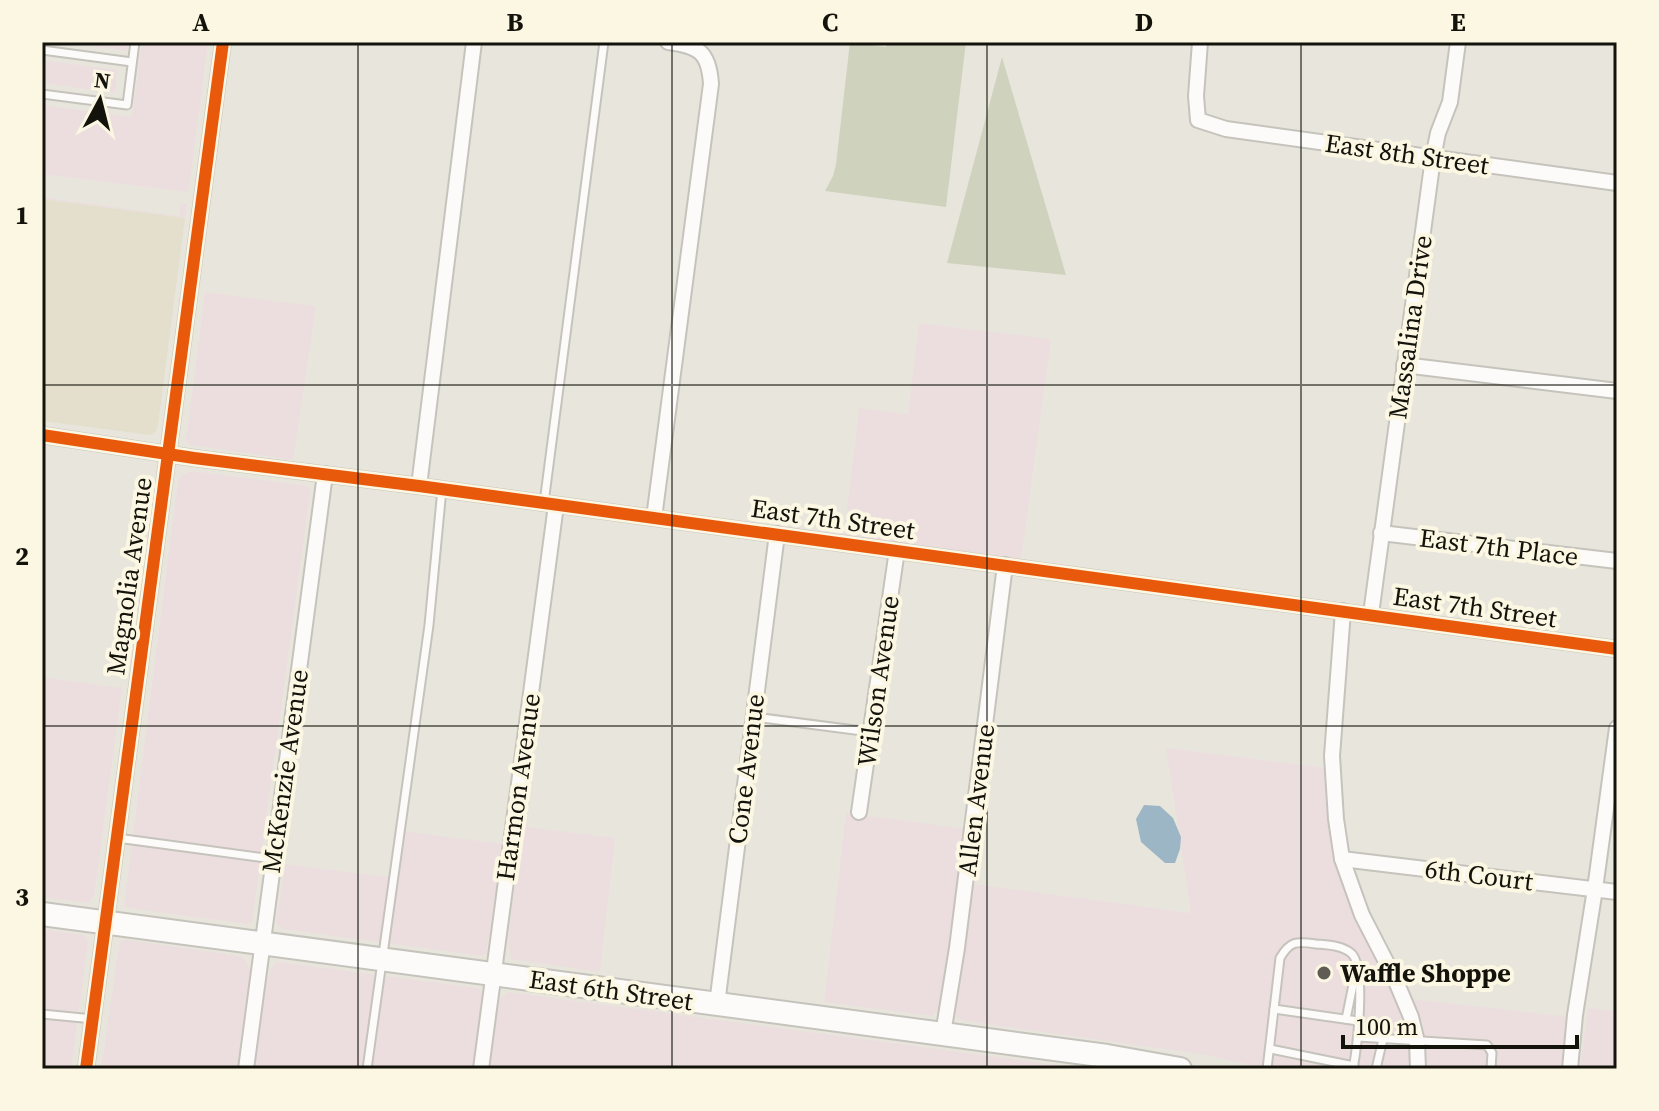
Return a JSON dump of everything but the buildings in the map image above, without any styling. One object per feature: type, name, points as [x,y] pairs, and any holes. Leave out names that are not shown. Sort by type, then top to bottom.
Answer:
[{"type":"main road","name":"East 6th Street","points":[[42,914],[1107,1056],[1180,1069]]},
{"type":"street","name":"Magnolia Avenue","points":[[86,1069],[223,42]]},
{"type":"street","points":[[419,486],[474,42]]},
{"type":"street","points":[[654,518],[711,84],[710,65],[702,46],[668,42]]},
{"type":"street","name":"East 8th Street","points":[[1200,42],[1196,96],[1198,120],[1226,129],[1617,183]]},
{"type":"street","name":"Massalina Drive","points":[[1371,614],[1433,158],[1438,133],[1450,102],[1458,42]]},
{"type":"street","points":[[1404,365],[1617,391]]},
{"type":"street","name":"East 7th Street","points":[[42,435],[1617,649]]},
{"type":"street","name":"McKenzie Avenue","points":[[246,1069],[325,474]]},
{"type":"street","name":"Harmon Avenue","points":[[481,1069],[550,504]]},
{"type":"street","name":"East 7th Place","points":[[1381,533],[1617,561]]},
{"type":"street","name":"Cone Avenue","points":[[717,1004],[777,534]]},
{"type":"street","name":"Wilson Avenue","points":[[859,812],[897,550]]},
{"type":"street","name":"Allen Avenue","points":[[943,1034],[961,918],[1005,565]]},
{"type":"street","points":[[1343,611],[1332,756],[1342,859],[1362,915],[1404,999],[1415,1029],[1418,1069]]},
{"type":"street","points":[[1570,1069],[1575,1015],[1617,728]]},
{"type":"street","name":"6th Court","points":[[1342,859],[1617,892]]},
{"type":"lane","points":[[42,94],[127,105],[135,42]]},
{"type":"lane","points":[[550,504],[604,42]]},
{"type":"lane","points":[[42,50],[132,62]]},
{"type":"lane","points":[[367,1069],[429,625],[442,489]]},
{"type":"lane","points":[[752,717],[870,732]]},
{"type":"lane","points":[[117,838],[273,859]]},
{"type":"lane","points":[[1267,1069],[1280,958],[1286,947],[1298,942],[1335,946],[1350,952],[1358,961],[1359,991],[1358,1037],[1353,1067],[1270,1049]]},
{"type":"lane","points":[[1346,1019],[1358,961]]},
{"type":"lane","points":[[1274,1009],[1358,1021]]},
{"type":"lane","points":[[42,1014],[93,1019]]},
{"type":"lane","points":[[1358,1037],[1487,1045],[1492,1053],[1491,1069]]},
{"type":"lane","points":[[1376,1069],[1383,1039]]},
{"type":"shaded area","points":[[59,42],[128,42],[127,51]]},
{"type":"shaded area","points":[[142,42],[208,42],[187,200],[188,192],[42,174],[42,105],[132,117]]},
{"type":"shaded area","points":[[42,60],[117,70],[115,93],[42,83]]},
{"type":"shaded area","points":[[42,197],[179,216],[181,203],[187,204],[185,218]]},
{"type":"shaded area","points":[[42,199],[185,218],[158,425],[151,435],[42,421]]},
{"type":"shaded area","points":[[205,292],[316,306],[293,460],[191,445],[186,441]]},
{"type":"shaded area","points":[[919,323],[1051,339],[1021,559],[844,535],[859,408],[908,414]]},
{"type":"shaded area","points":[[193,471],[306,486],[310,490],[252,922],[247,924],[124,905],[178,481],[182,475]]},
{"type":"shaded area","points":[[42,677],[122,688],[94,896],[88,903],[42,897]]},
{"type":"shaded area","points":[[1166,748],[1328,768],[1336,859],[1359,925],[1394,994],[1405,1024],[1410,1069],[1268,1069],[1201,1054],[965,1021],[955,1015],[974,884],[1191,913]]},
{"type":"shaded area","points":[[846,813],[967,829],[938,1009],[933,1016],[824,1002]]},
{"type":"shaded area","points":[[521,826],[615,838],[600,972],[511,959],[508,943]]},
{"type":"shaded area","points":[[395,830],[503,844],[486,954],[482,956],[278,926],[285,864],[388,877]]},
{"type":"shaded area","points":[[42,929],[84,935],[88,942],[71,1069],[42,1069]]},
{"type":"shaded area","points":[[126,940],[245,959],[250,971],[237,1069],[101,1069],[119,945]]},
{"type":"shaded area","points":[[277,962],[478,988],[482,1001],[473,1069],[255,1069],[265,989],[271,969]]},
{"type":"shaded area","points":[[508,992],[1084,1069],[489,1069],[500,999]]},
{"type":"shaded area","points":[[1412,999],[1570,1017],[1564,1069],[1427,1069],[1422,1022]]},
{"type":"shaded area","points":[[1588,1008],[1617,1011],[1617,1069],[1580,1069]]},
{"type":"green space","points":[[850,42],[886,47],[887,42],[966,42],[946,207],[825,191],[836,164]]},
{"type":"green space","points":[[1002,57],[1066,275],[947,263]]},
{"type":"water","points":[[1144,805],[1160,806],[1173,818],[1181,837],[1175,863],[1165,863],[1141,842],[1136,819]]},
{"type":"cycle path","points":[[86,1069],[223,42]]},
{"type":"cycle path","points":[[42,435],[1617,649]]},
{"type":"place","name":"Waffle Shoppe","points":[[1324,973]]}]
